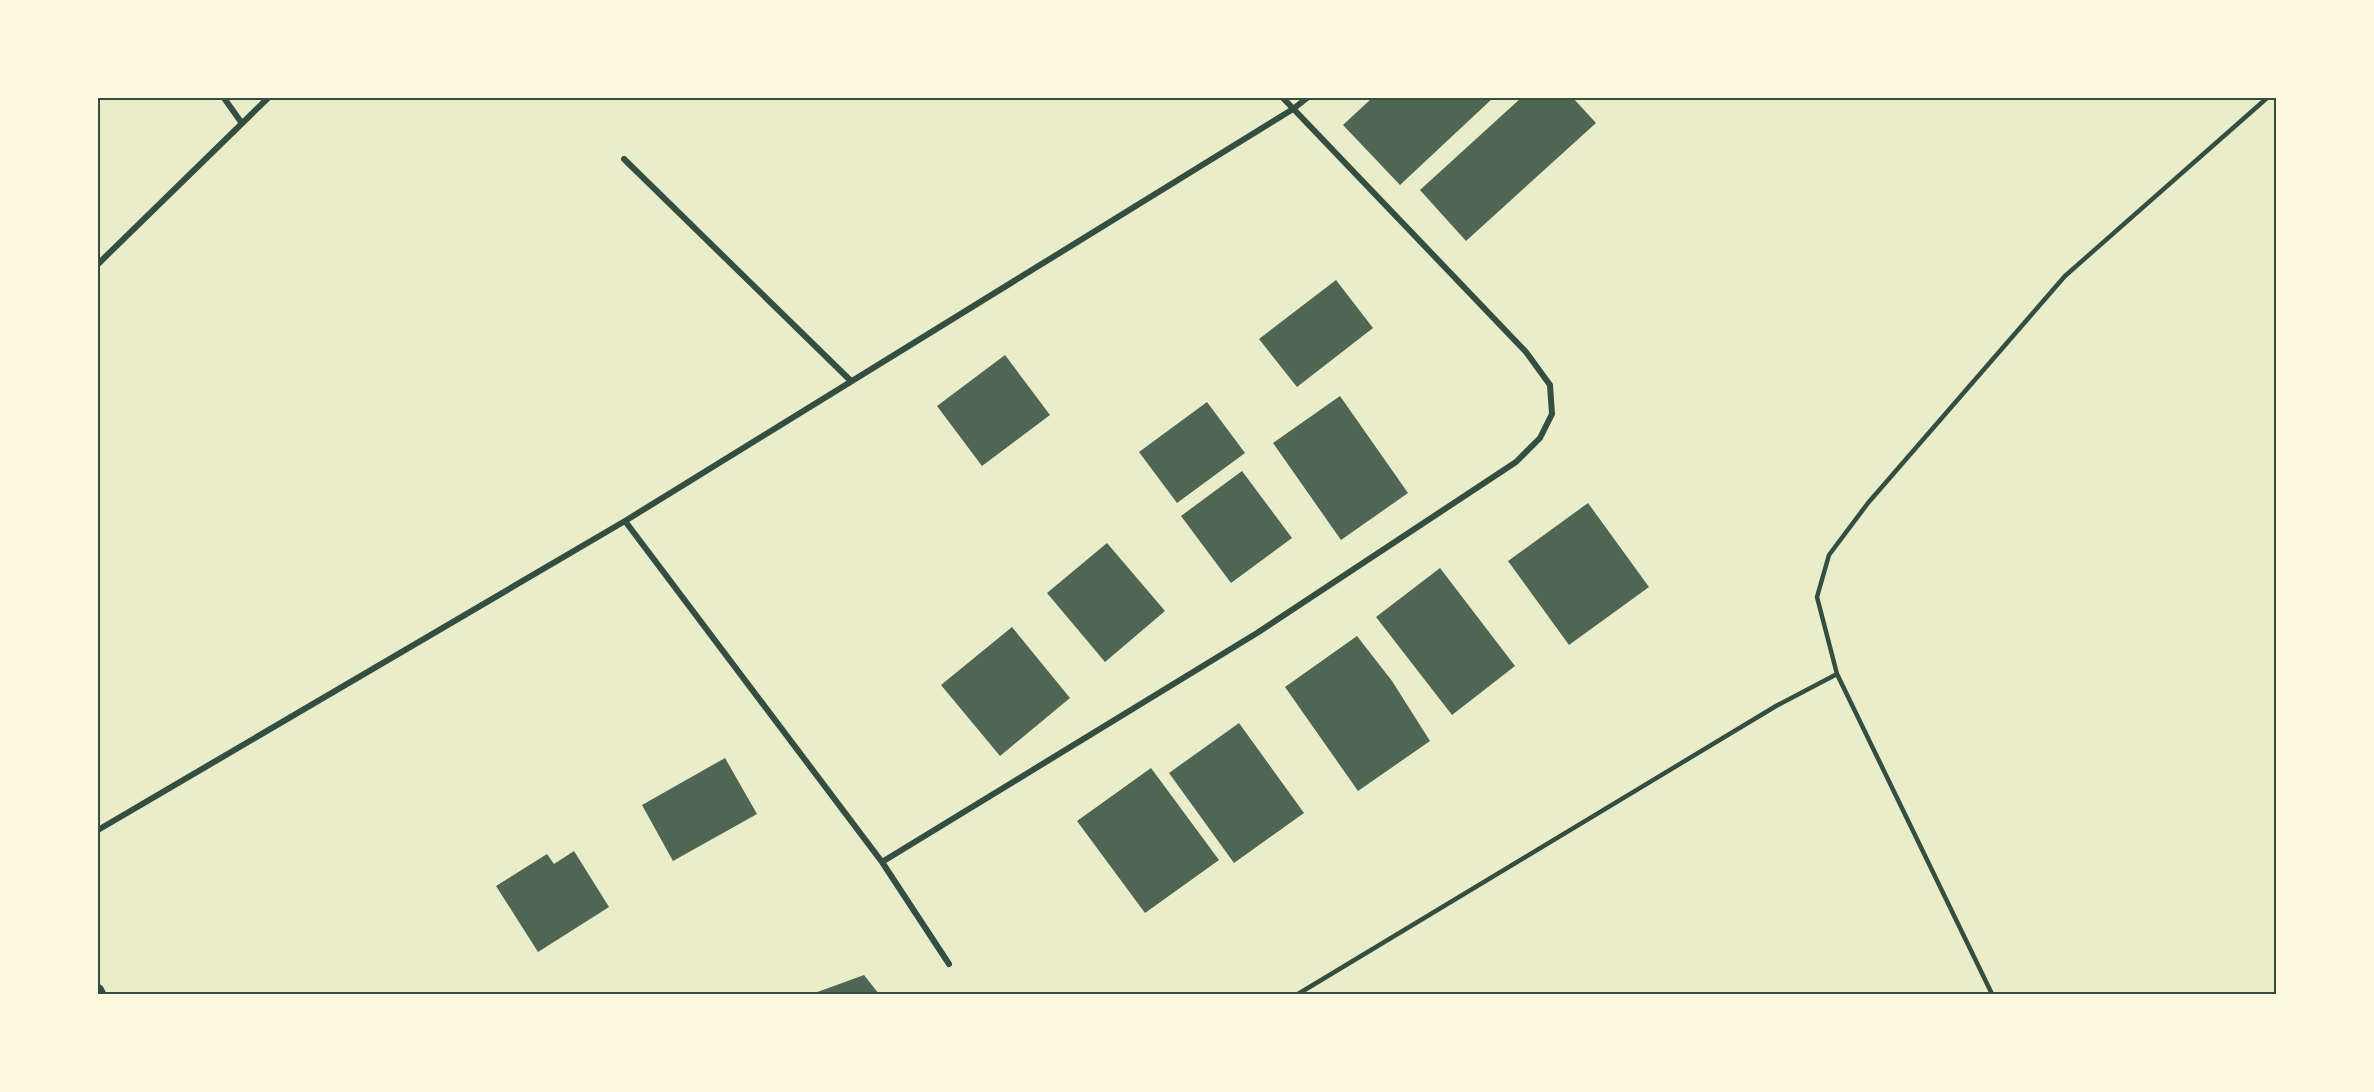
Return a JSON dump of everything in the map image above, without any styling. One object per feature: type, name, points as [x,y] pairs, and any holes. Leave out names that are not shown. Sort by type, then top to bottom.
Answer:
[{"type":"main road","points":[[98,990],[100,994]]},
{"type":"street","points":[[224,98],[241,122]]},
{"type":"street","points":[[98,264],[268,98]]},
{"type":"street","points":[[882,862],[1257,633],[1516,462],[1540,438],[1552,414],[1550,385],[1526,352],[1283,98]]},
{"type":"street","points":[[98,830],[624,521],[1293,109],[1307,98]]},
{"type":"street","points":[[624,159],[851,381]]},
{"type":"street","points":[[624,521],[882,862],[950,964]]},
{"type":"lane","points":[[1992,994],[1837,674],[1817,597],[1829,555],[1868,503],[2065,276],[2267,98]]},
{"type":"lane","points":[[1298,994],[1776,706],[1837,674]]},
{"type":"building","points":[[1372,98],[1493,98],[1400,185],[1343,125]]},
{"type":"building","points":[[1521,98],[1573,98],[1596,123],[1466,241],[1420,190]]},
{"type":"building","points":[[1336,280],[1373,328],[1297,387],[1259,339]]},
{"type":"building","points":[[1005,355],[1050,415],[982,466],[937,406]]},
{"type":"building","points":[[1340,396],[1408,493],[1341,540],[1273,443]]},
{"type":"building","points":[[1207,402],[1245,453],[1177,503],[1139,452]]},
{"type":"building","points":[[1242,471],[1292,538],[1231,583],[1181,516]]},
{"type":"building","points":[[1588,503],[1649,587],[1569,645],[1508,561]]},
{"type":"building","points":[[1107,543],[1165,611],[1105,662],[1047,593]]},
{"type":"building","points":[[1440,568],[1515,666],[1452,715],[1376,617]]},
{"type":"building","points":[[1012,627],[1070,698],[1000,756],[941,685]]},
{"type":"building","points":[[1357,636],[1392,681],[1430,741],[1358,791],[1285,687]]},
{"type":"building","points":[[1239,723],[1304,813],[1234,863],[1169,773]]},
{"type":"building","points":[[725,758],[757,814],[673,861],[642,805]]},
{"type":"building","points":[[1151,768],[1219,860],[1145,913],[1077,821]]},
{"type":"building","points":[[574,851],[609,907],[538,952],[496,886],[547,854],[554,864]]},
{"type":"building","points":[[864,975],[879,994],[812,994]]}]
